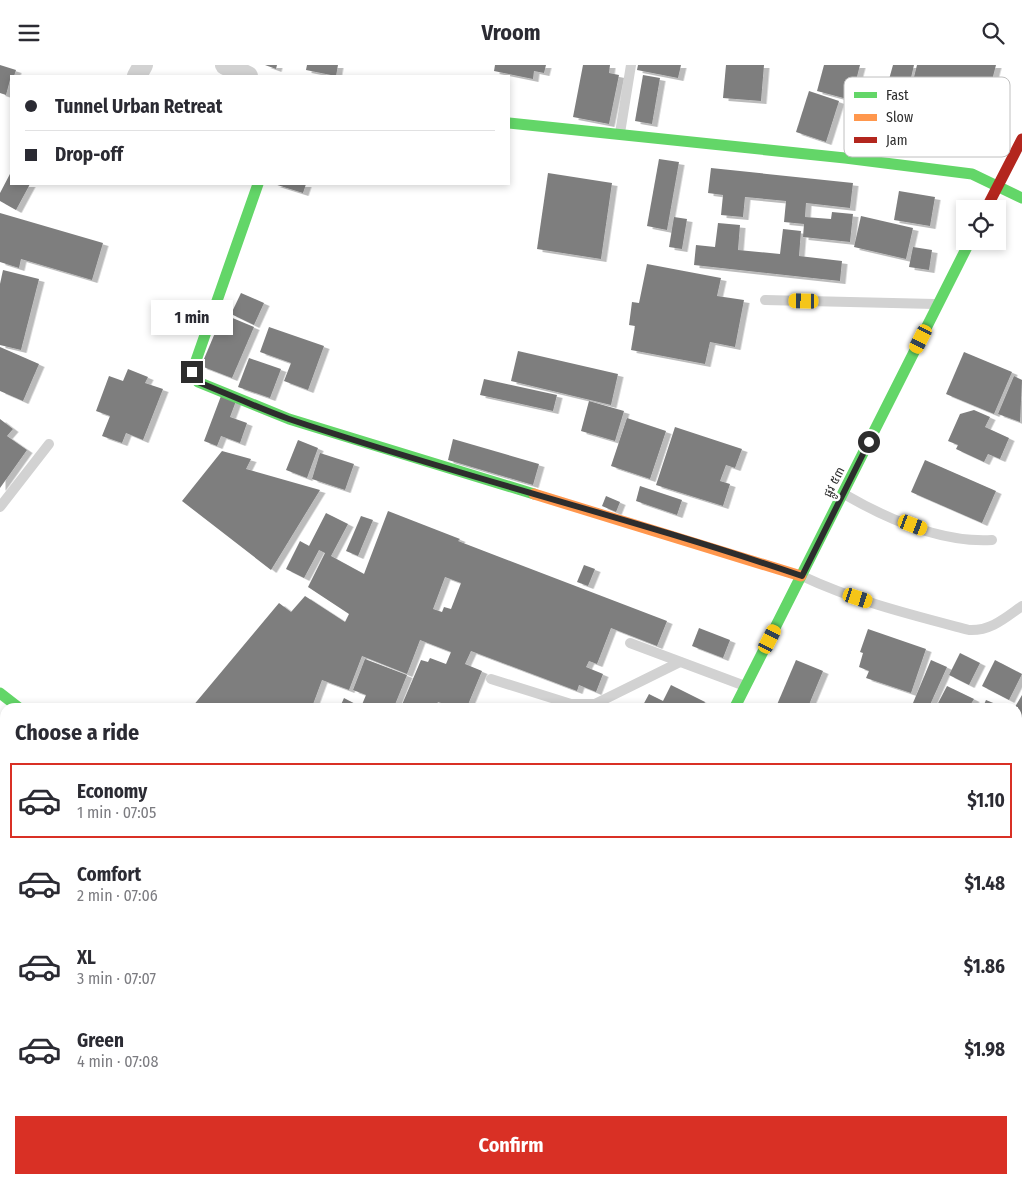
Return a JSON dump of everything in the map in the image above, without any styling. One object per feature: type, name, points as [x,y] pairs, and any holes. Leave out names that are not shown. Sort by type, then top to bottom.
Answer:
[{"type":"street","points":[[225,65],[246,75]]},
{"type":"street","points":[[510,123],[845,158],[972,174],[1018,196]]},
{"type":"street","points":[[991,200],[1022,139]]},
{"type":"street","points":[[258,185],[192,372],[198,382],[297,421],[500,485],[727,550],[802,576]]},
{"type":"street","name":"ផ្លូវ ៥៣","points":[[737,703],[965,250]]},
{"type":"street","points":[[0,693],[13,703]]},
{"type":"lane","points":[[619,135],[631,65]]},
{"type":"lane","points":[[765,300],[938,304]]},
{"type":"lane","points":[[0,507],[48,444]]},
{"type":"lane","points":[[843,494],[882,513],[945,537],[969,541],[992,539]]},
{"type":"lane","points":[[802,576],[829,589],[872,603],[969,630],[982,631],[990,628],[1022,606]]},
{"type":"lane","points":[[630,643],[746,686]]},
{"type":"lane","points":[[491,679],[571,703],[595,703],[680,662]]},
{"type":"building","points":[[0,65],[16,70],[14,75],[10,75],[6,95],[0,93]]},
{"type":"building","points":[[265,65],[277,65],[276,69]]},
{"type":"building","points":[[307,65],[338,65],[336,75],[306,70]]},
{"type":"building","points":[[495,65],[546,65],[544,73],[534,71],[533,79],[494,71]]},
{"type":"building","points":[[583,65],[610,65],[609,73],[619,75],[609,124],[573,117]]},
{"type":"building","points":[[638,65],[681,65],[678,78],[637,70]]},
{"type":"building","points":[[726,65],[764,65],[761,101],[723,98]]},
{"type":"building","points":[[824,65],[860,65],[857,77],[844,77],[844,98],[817,91]]},
{"type":"building","points":[[893,65],[914,65],[911,77],[890,77]]},
{"type":"building","points":[[917,65],[996,65],[993,77],[914,77]]},
{"type":"building","points":[[643,75],[660,78],[652,124],[635,121]]},
{"type":"building","points":[[809,91],[839,101],[826,142],[796,132]]},
{"type":"building","points":[[659,159],[679,162],[667,230],[647,226]]},
{"type":"building","points":[[711,168],[853,183],[850,208],[806,203],[805,217],[831,219],[832,212],[853,214],[850,242],[803,237],[804,224],[784,222],[786,201],[745,197],[743,217],[721,215],[723,195],[708,193]]},
{"type":"building","points":[[548,173],[612,183],[601,259],[537,249]]},
{"type":"building","points":[[10,174],[10,185],[29,185],[16,210],[0,201],[0,193]]},
{"type":"building","points":[[277,185],[306,185],[303,193]]},
{"type":"building","points":[[899,191],[935,197],[930,226],[894,220]]},
{"type":"building","points":[[0,213],[103,243],[92,280],[21,259],[19,268],[0,262]]},
{"type":"building","points":[[861,216],[913,228],[906,259],[854,247]]},
{"type":"building","points":[[674,217],[687,219],[682,249],[669,247]]},
{"type":"building","points":[[718,223],[740,225],[738,250],[780,254],[783,229],[801,231],[799,256],[842,261],[840,281],[694,265],[696,245],[715,247]]},
{"type":"building","points":[[913,247],[932,250],[929,270],[909,267]]},
{"type":"building","points":[[647,264],[721,278],[717,296],[744,300],[735,347],[710,342],[705,364],[631,350],[635,326],[629,325],[632,302],[639,303]]},
{"type":"building","points":[[3,270],[39,279],[21,350],[0,345],[0,284]]},
{"type":"building","points":[[241,293],[264,303],[254,325],[231,314]]},
{"type":"building","points":[[223,314],[254,327],[232,378],[201,366]]},
{"type":"building","points":[[269,327],[324,346],[308,390],[284,381],[291,363],[260,352]]},
{"type":"building","points":[[0,347],[39,364],[23,401],[0,391]]},
{"type":"building","points":[[518,351],[618,374],[611,405],[511,381]]},
{"type":"building","points":[[964,352],[1012,372],[994,414],[946,394]]},
{"type":"building","points":[[249,358],[281,369],[270,398],[238,387]]},
{"type":"building","points":[[128,369],[148,377],[145,383],[163,389],[143,440],[126,433],[122,443],[102,436],[110,416],[96,411],[109,376],[123,381]]},
{"type":"building","points":[[1014,376],[1022,380],[1020,422],[998,414]]},
{"type":"building","points":[[484,379],[557,395],[553,411],[480,395]]},
{"type":"building","points":[[221,396],[236,401],[230,417],[247,423],[240,443],[221,436],[217,446],[204,441]]},
{"type":"building","points":[[589,401],[624,411],[615,441],[581,431]]},
{"type":"building","points":[[974,410],[990,417],[985,427],[1009,438],[1000,459],[988,454],[984,462],[956,449],[958,445],[948,441],[960,414]]},
{"type":"building","points":[[627,418],[666,431],[650,479],[611,466]]},
{"type":"building","points":[[0,419],[13,429],[7,436],[27,450],[0,488]]},
{"type":"building","points":[[675,427],[742,449],[735,468],[726,465],[720,481],[730,484],[723,506],[656,485]]},
{"type":"building","points":[[453,439],[539,464],[533,485],[448,460]]},
{"type":"building","points":[[298,440],[318,448],[307,478],[286,470]]},
{"type":"building","points":[[222,451],[251,459],[246,469],[320,490],[271,570],[182,501]]},
{"type":"building","points":[[320,453],[354,464],[345,490],[312,479]]},
{"type":"building","points":[[925,460],[996,491],[982,523],[911,492]]},
{"type":"building","points":[[640,486],[682,500],[677,515],[636,501]]},
{"type":"building","points":[[606,496],[620,502],[616,512],[602,506]]},
{"type":"building","points":[[388,511],[460,539],[458,541],[667,621],[657,646],[611,628],[597,664],[589,661],[586,667],[603,674],[596,692],[579,685],[577,691],[471,651],[465,664],[482,671],[469,703],[403,703],[421,660],[428,662],[430,658],[446,664],[451,652],[420,640],[407,674],[362,656],[349,690],[322,680],[313,703],[195,703],[279,603],[291,612],[305,596],[345,622],[349,614],[308,587],[325,553],[319,550],[304,578],[286,569],[300,541],[309,546],[326,513],[348,524],[331,556],[364,574]],"holes":[[[445,577],[461,583],[451,609],[444,607],[442,612],[433,609]]]},
{"type":"building","points":[[361,516],[373,520],[358,556],[346,551]]},
{"type":"building","points":[[584,565],[595,569],[588,586],[577,582]]},
{"type":"building","points":[[699,628],[730,640],[723,658],[692,646]]},
{"type":"building","points":[[868,629],[926,649],[911,693],[866,678],[869,671],[859,667],[863,653],[860,652]]},
{"type":"building","points":[[960,653],[980,663],[969,685],[949,675]]},
{"type":"building","points":[[365,659],[407,675],[396,703],[363,703],[366,695],[353,690]]},
{"type":"building","points":[[796,660],[823,671],[810,703],[778,703]]},
{"type":"building","points":[[931,660],[947,667],[931,703],[913,703]]},
{"type":"building","points":[[995,660],[1022,674],[1009,700],[982,686]]},
{"type":"building","points":[[671,685],[705,702],[644,703],[649,694],[663,701]]},
{"type":"building","points":[[947,686],[974,699],[972,703],[938,703]]},
{"type":"building","points":[[1022,695],[1022,703],[1017,703]]},
{"type":"building","points":[[344,698],[353,703],[342,703]]},
{"type":"traffic: fast","points":[[510,123],[845,158],[972,174],[1022,198]]},
{"type":"traffic: fast","points":[[258,185],[192,372],[198,382],[289,419],[534,494]]},
{"type":"traffic: fast","points":[[737,703],[965,250]]},
{"type":"traffic: fast","points":[[0,693],[13,703]]},
{"type":"traffic: slow","points":[[534,494],[801,576]]},
{"type":"traffic: jam","points":[[991,200],[1022,139]]},
{"type":"route","points":[[192,372],[193,377],[198,382],[288,418],[500,485],[727,550],[802,576],[869,442]]}]
